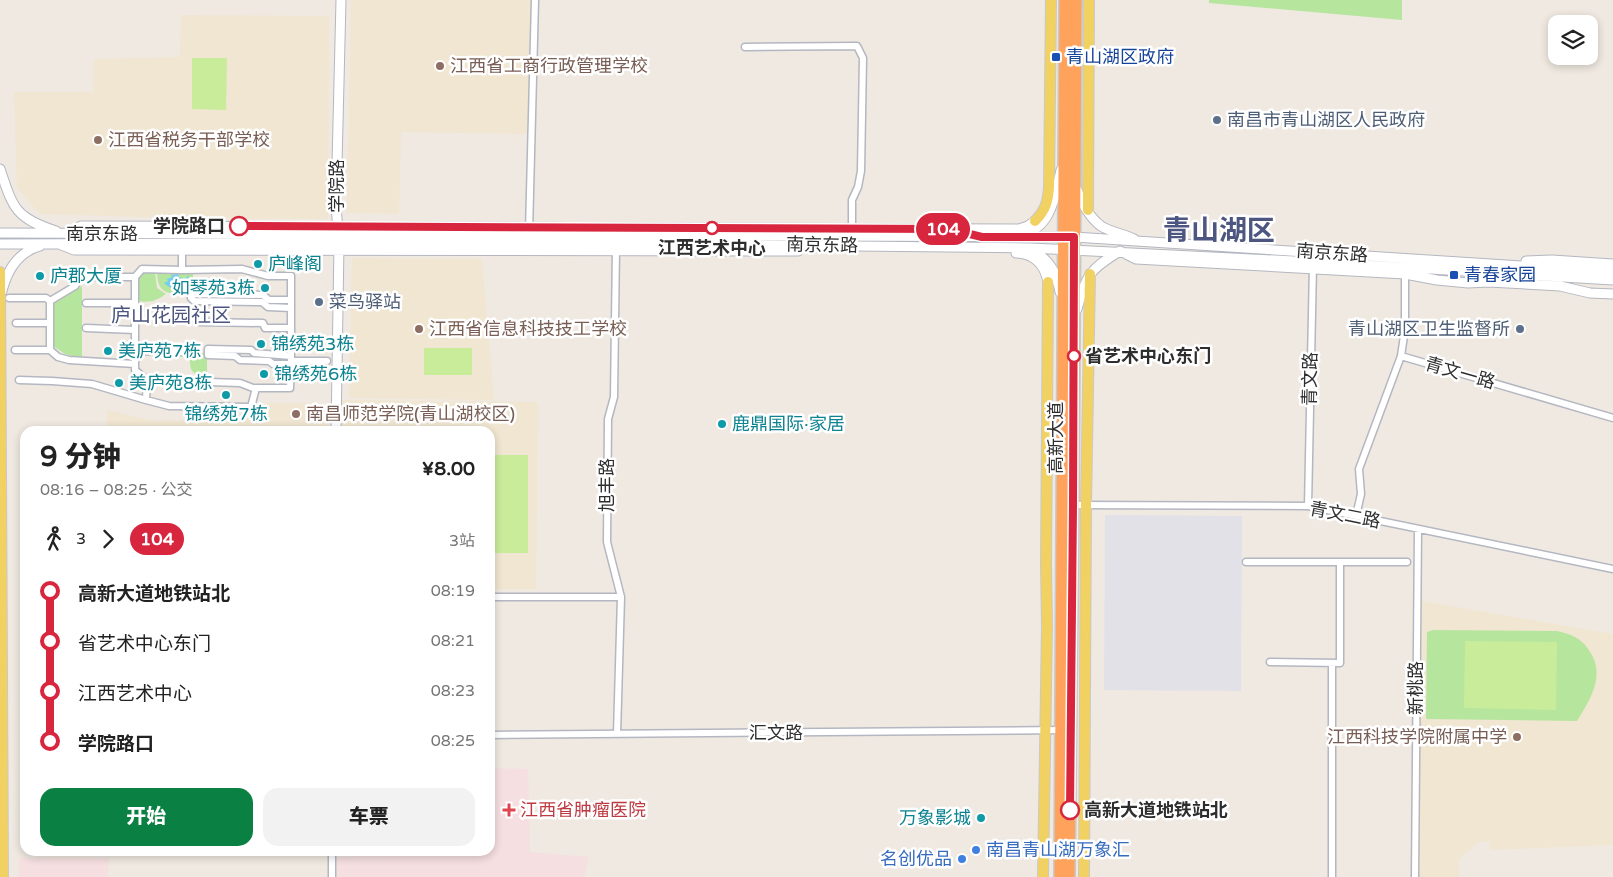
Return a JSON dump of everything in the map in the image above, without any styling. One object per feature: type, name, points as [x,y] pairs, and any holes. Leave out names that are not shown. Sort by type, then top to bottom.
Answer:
[{"type":"highway","name":"高新大道","points":[[1060,877],[1069,318],[1069,237],[1064,155],[1065,0]]},
{"type":"highway","name":"高新大道","points":[[1069,237],[1074,183],[1076,0]]},
{"type":"highway","name":"高新大道","points":[[1069,318],[1073,505],[1069,877]]},
{"type":"main road","name":"学院路","points":[[336,426],[338,239],[336,205],[341,0]]},
{"type":"main road","points":[[529,231],[1019,229],[1028,226],[1043,213],[1047,204],[1049,187],[1051,0]]},
{"type":"main road","points":[[1088,210],[1089,0]]},
{"type":"main road","points":[[1005,237],[1030,233],[1043,223],[1050,213],[1064,155]]},
{"type":"main road","points":[[0,169],[16,209],[34,224],[65,234]]},
{"type":"main road","points":[[1074,183],[1080,200],[1102,226],[1139,241]]},
{"type":"main road","name":"南京东路","points":[[0,244],[338,239],[529,231],[616,243],[1069,237],[1216,246],[1313,261]]},
{"type":"main road","name":"南京东路","points":[[0,233],[1031,248],[1405,266],[1613,280]]},
{"type":"main road","points":[[3,877],[5,280],[15,262],[31,248],[54,242]]},
{"type":"main road","points":[[1216,246],[1233,242],[1526,261],[1552,260],[1613,264]]},
{"type":"main road","points":[[616,243],[1021,253],[1031,256],[1046,270],[1048,282],[1047,625],[1043,877]]},
{"type":"main road","points":[[1031,248],[1042,255],[1056,274],[1069,318]]},
{"type":"main road","points":[[1069,318],[1090,274],[1097,265],[1120,251]]},
{"type":"main road","points":[[1313,261],[1405,266],[1437,280],[1560,286],[1590,293],[1613,294]]},
{"type":"main road","name":"南京东路","points":[[1405,266],[1556,268],[1613,272]]},
{"type":"main road","points":[[0,272],[4,297]]},
{"type":"main road","points":[[1084,877],[1086,505],[1090,274]]},
{"type":"street","points":[[529,231],[535,0]]},
{"type":"street","points":[[745,47],[857,46],[863,58],[861,171],[858,187],[852,200],[852,229]]},
{"type":"street","points":[[949,229],[982,237]]},
{"type":"street","name":"旭丰路","points":[[616,243],[614,396],[608,419],[607,542],[621,597],[618,734]]},
{"type":"street","points":[[182,256],[182,270]]},
{"type":"street","name":"青文路","points":[[1308,506],[1313,261]]},
{"type":"street","points":[[1526,261],[1556,268]]},
{"type":"street","name":"青文一路","points":[[1405,266],[1405,329],[1401,356],[1613,418]]},
{"type":"street","points":[[142,269],[182,270],[242,269],[268,276],[291,276],[290,388],[256,388],[240,383],[147,380],[135,370],[135,277],[142,269]]},
{"type":"street","points":[[50,301],[75,286],[81,277],[135,277]]},
{"type":"street","points":[[1560,286],[1581,278]]},
{"type":"street","points":[[194,294],[263,295],[269,300],[291,304],[268,307],[262,302],[194,301],[191,298],[194,294]]},
{"type":"street","points":[[4,297],[46,298],[50,301]]},
{"type":"street","points":[[50,301],[50,350]]},
{"type":"street","points":[[86,303],[135,303]]},
{"type":"street","points":[[198,322],[263,323],[265,328],[291,328]]},
{"type":"street","points":[[16,323],[50,324]]},
{"type":"street","points":[[86,328],[135,330]]},
{"type":"street","points":[[291,360],[273,364],[269,361],[240,360],[235,356],[208,355],[208,349],[251,350],[254,353],[291,360],[327,361]]},
{"type":"street","points":[[15,350],[50,350],[58,357],[69,360],[135,364]]},
{"type":"street","points":[[135,351],[184,352]]},
{"type":"street","points":[[1356,516],[1361,494],[1359,469],[1401,356]]},
{"type":"street","points":[[19,380],[92,384],[169,406],[251,407],[256,388]]},
{"type":"street","points":[[146,400],[147,380]]},
{"type":"street","name":"青文二路","points":[[1073,505],[1308,506],[1613,569]]},
{"type":"street","name":"新桃路","points":[[1415,877],[1418,529]]},
{"type":"street","points":[[1246,562],[1407,562]]},
{"type":"street","points":[[1270,662],[1340,662],[1340,562]]},
{"type":"street","points":[[495,597],[621,597]]},
{"type":"street","points":[[1332,662],[1332,877]]},
{"type":"street","name":"汇文路","points":[[495,735],[1062,730]]},
{"type":"street","points":[[332,856],[332,877]]},
{"type":"shaded area","name":"江西省工商行政管理学校","points":[[351,0],[532,0],[530,134],[401,132],[399,214],[347,213]]},
{"type":"shaded area","points":[[181,15],[329,16],[328,219],[179,218],[40,214],[17,188],[14,92],[93,92],[94,59],[180,57]]},
{"type":"shaded area","name":"江西省信息科技技工学校","points":[[352,258],[482,259],[494,400],[349,398]]},
{"type":"shaded area","points":[[339,400],[538,402],[536,589],[495,589],[495,426],[339,426]]},
{"type":"shaded area","name":"南昌师范学院(青山湖校区)","points":[[267,403],[329,404],[329,426],[107,426],[107,410],[153,421],[261,418]]},
{"type":"shaded area","points":[[1105,515],[1242,516],[1241,691],[1104,690]]},
{"type":"shaded area","name":"江西科技学院附属中学","points":[[1422,601],[1613,634],[1613,845],[1490,850],[1490,841],[1479,842],[1459,859],[1459,877],[1419,877]]},
{"type":"shaded area","name":"江西省肿瘤医院","points":[[495,768],[528,769],[530,852],[589,857],[584,877],[337,877],[337,857],[495,856]]},
{"type":"shaded area","points":[[19,858],[109,858],[108,877],[19,877]]},
{"type":"green space","points":[[1209,0],[1402,0],[1402,20],[1209,3]]},
{"type":"green space","points":[[192,58],[227,58],[226,110],[192,109]]},
{"type":"green space","points":[[157,270],[193,270],[192,281],[183,294],[166,292],[158,283]]},
{"type":"green space","points":[[143,272],[155,272],[157,288],[166,294],[153,301],[138,301],[138,278]]},
{"type":"green space","points":[[82,286],[82,358],[65,354],[53,346],[53,304]]},
{"type":"green space","points":[[424,348],[472,348],[472,375],[424,375]]},
{"type":"green space","points":[[190,353],[207,353],[207,379],[197,375],[192,370]]},
{"type":"green space","points":[[495,455],[528,455],[528,553],[495,553]]},
{"type":"green space","points":[[1433,630],[1557,631],[1578,638],[1592,655],[1597,672],[1591,697],[1577,721],[1426,719],[1427,632]]},
{"type":"green space","points":[[1465,641],[1557,642],[1556,710],[1464,708]]},
{"type":"water","points":[[178,274],[179,277],[185,279],[189,275],[186,284],[180,288],[172,288],[164,283],[172,277],[171,275]]},
{"type":"bus line","name":"104","points":[[239,226],[949,229],[982,237],[1074,237],[1070,810]]},
{"type":"place","name":"青山湖区政府","points":[[1056,57]]},
{"type":"place","name":"江西省工商行政管理学校","points":[[440,66]]},
{"type":"place","name":"南昌市青山湖区人民政府","points":[[1217,120]]},
{"type":"place","name":"江西省税务干部学校","points":[[98,140]]},
{"type":"place","name":"学院路口","points":[[239,226]]},
{"type":"place","name":"江西艺术中心","points":[[712,228]]},
{"type":"place","name":"庐峰阁","points":[[258,264]]},
{"type":"place","name":"青春家园","points":[[1454,275]]},
{"type":"place","name":"庐郡大厦","points":[[40,276]]},
{"type":"place","name":"如琴苑3栋","points":[[265,288]]},
{"type":"place","name":"菜鸟驿站","points":[[319,302]]},
{"type":"place","name":"江西省信息科技技工学校","points":[[419,329]]},
{"type":"place","name":"青山湖区卫生监督所","points":[[1520,329]]},
{"type":"place","name":"锦绣苑3栋","points":[[261,344]]},
{"type":"place","name":"美庐苑7栋","points":[[108,351]]},
{"type":"place","name":"省艺术中心东门","points":[[1074,356]]},
{"type":"place","name":"锦绣苑6栋","points":[[264,374]]},
{"type":"place","name":"美庐苑8栋","points":[[119,383]]},
{"type":"place","name":"锦绣苑7栋","points":[[226,395]]},
{"type":"place","name":"南昌师范学院(青山湖校区)","points":[[296,414]]},
{"type":"place","name":"鹿鼎国际·家居","points":[[722,424]]},
{"type":"place","name":"江西科技学院附属中学","points":[[1517,737]]},
{"type":"place","name":"江西省肿瘤医院","points":[[509,810]]},
{"type":"place","name":"高新大道地铁站北","points":[[1070,810]]},
{"type":"place","name":"万象影城","points":[[981,818]]},
{"type":"place","name":"南昌青山湖万象汇","points":[[976,850]]},
{"type":"place","name":"名创优品","points":[[962,859]]},
{"type":"district","name":"青山湖区","points":[[1219,231]]},
{"type":"district","name":"庐山花园社区","points":[[171,316]]}]
